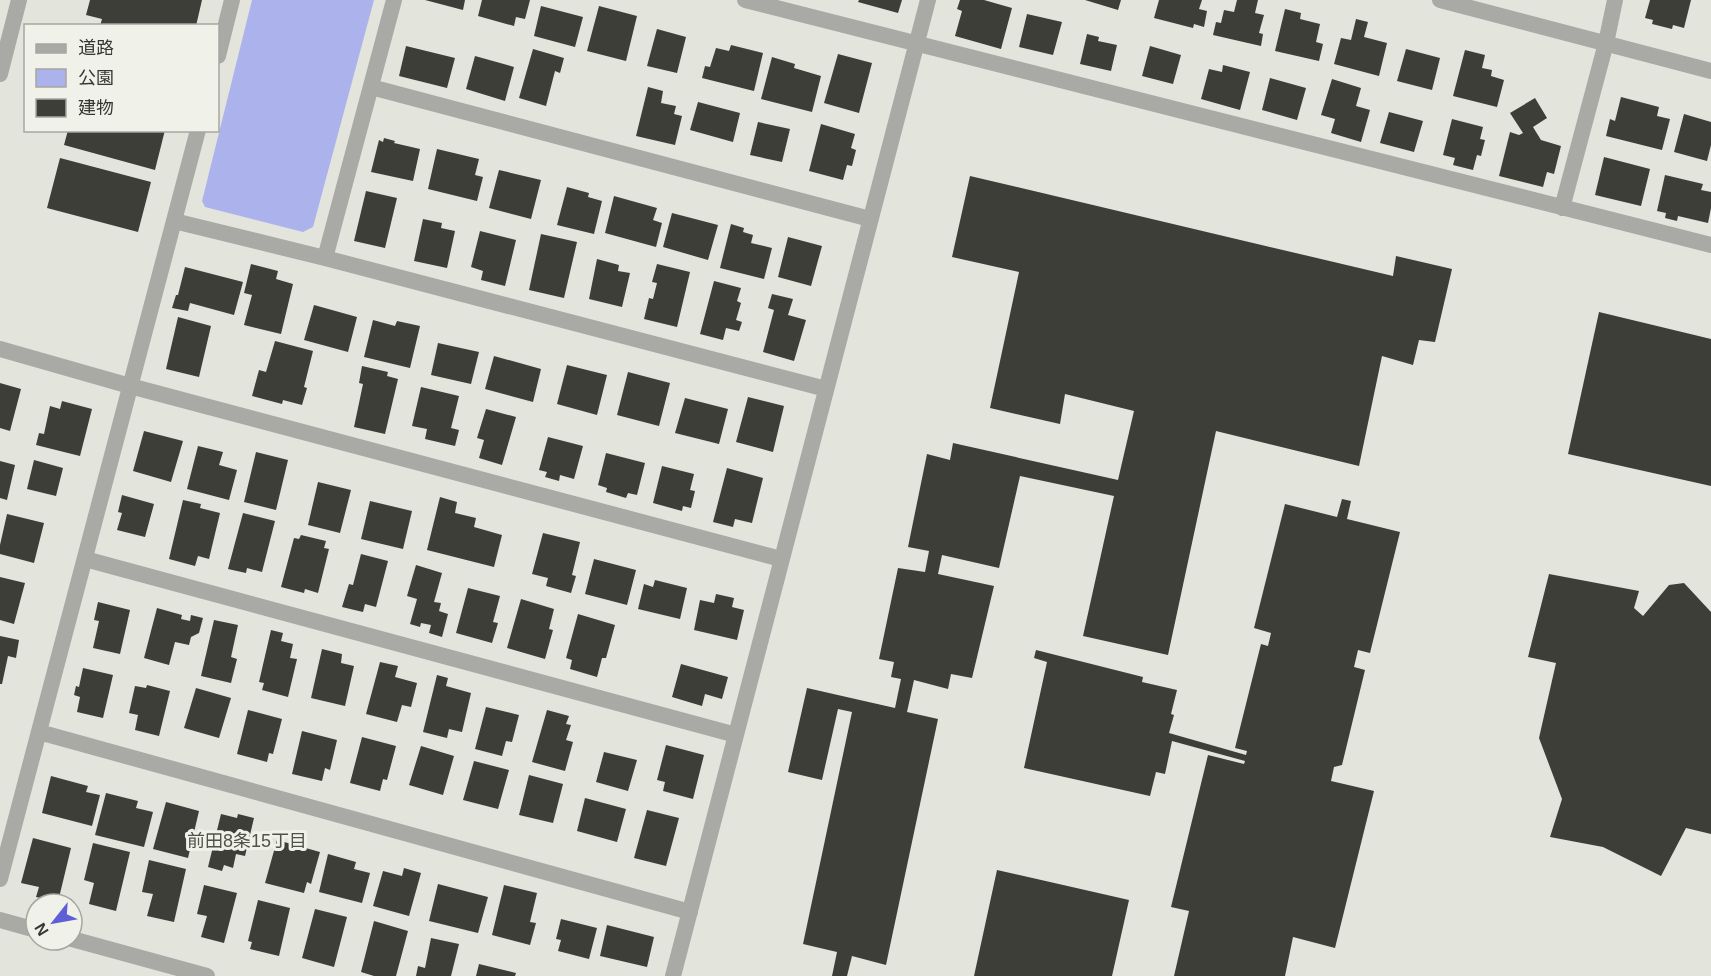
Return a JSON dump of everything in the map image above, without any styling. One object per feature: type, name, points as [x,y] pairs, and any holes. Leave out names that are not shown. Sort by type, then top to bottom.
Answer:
[{"type":"street","points":[[0,74],[19,0]]},
{"type":"street","points":[[219,52],[232,0]]},
{"type":"street","points":[[325,258],[394,0]]},
{"type":"street","points":[[746,0],[1711,245]]},
{"type":"street","points":[[673,976],[928,0]]},
{"type":"street","points":[[1440,0],[1711,71]]},
{"type":"street","points":[[1562,208],[1606,43],[1615,0]]},
{"type":"street","points":[[371,87],[870,219]]},
{"type":"street","points":[[0,879],[197,132]]},
{"type":"street","points":[[174,221],[325,258],[826,389]]},
{"type":"street","points":[[0,349],[130,386],[781,559]]},
{"type":"street","points":[[85,559],[736,735]]},
{"type":"street","points":[[39,732],[690,912]]},
{"type":"street","points":[[0,920],[24,927]]},
{"type":"street","points":[[84,942],[207,976]]},
{"type":"green space","points":[[252,0],[374,0],[313,227],[303,232],[205,207],[202,201]]},
{"type":"building","points":[[90,0],[202,0],[196,24],[101,24],[102,19],[86,15]]},
{"type":"building","points":[[425,0],[465,0],[463,10]]},
{"type":"building","points":[[482,0],[530,0],[525,19],[516,17],[514,26],[478,16]]},
{"type":"building","points":[[859,0],[902,0],[898,13],[858,2]]},
{"type":"building","points":[[960,0],[984,0],[1012,8],[1001,49],[955,36],[962,11],[957,9]]},
{"type":"building","points":[[1085,0],[1121,0],[1118,10]]},
{"type":"building","points":[[1159,0],[1202,0],[1199,9],[1207,11],[1204,27],[1194,24],[1193,28],[1154,18]]},
{"type":"building","points":[[1237,0],[1258,0],[1255,13],[1264,15],[1259,33],[1263,34],[1261,46],[1213,35],[1216,22],[1221,23],[1224,10],[1234,12]]},
{"type":"building","points":[[1650,0],[1691,0],[1684,28],[1673,25],[1672,29],[1652,24],[1653,20],[1645,18]]},
{"type":"building","points":[[541,6],[583,17],[575,47],[534,36]]},
{"type":"building","points":[[599,6],[637,16],[626,61],[587,51]]},
{"type":"building","points":[[1285,9],[1301,13],[1300,19],[1320,24],[1316,42],[1323,44],[1319,61],[1275,51]]},
{"type":"building","points":[[1027,14],[1062,22],[1053,55],[1019,47]]},
{"type":"building","points":[[1356,19],[1368,22],[1364,37],[1387,43],[1379,76],[1334,64],[1341,38],[1351,40]]},
{"type":"building","points":[[657,29],[686,37],[677,73],[647,66]]},
{"type":"building","points":[[1087,34],[1099,37],[1098,41],[1117,45],[1111,71],[1080,64]]},
{"type":"building","points":[[731,45],[763,53],[754,91],[702,78],[705,66],[710,67],[716,48],[729,51]]},
{"type":"building","points":[[406,46],[455,58],[447,88],[399,76]]},
{"type":"building","points":[[1150,46],[1181,55],[1173,84],[1142,76]]},
{"type":"building","points":[[533,49],[564,58],[560,73],[555,71],[546,106],[519,98]]},
{"type":"building","points":[[1406,49],[1440,58],[1432,90],[1397,81]]},
{"type":"building","points":[[1465,50],[1485,55],[1482,68],[1492,70],[1491,76],[1504,80],[1497,107],[1453,96]]},
{"type":"building","points":[[838,54],[872,63],[859,113],[824,103]]},
{"type":"building","points":[[475,56],[514,67],[505,101],[466,89]]},
{"type":"building","points":[[772,57],[795,64],[794,68],[821,76],[812,112],[761,99]]},
{"type":"building","points":[[1223,65],[1250,72],[1240,110],[1201,99],[1209,69],[1222,72]]},
{"type":"building","points":[[1270,78],[1306,88],[1297,120],[1262,110]]},
{"type":"building","points":[[1332,79],[1361,88],[1356,106],[1370,110],[1361,142],[1331,133],[1335,119],[1321,115]]},
{"type":"building","points":[[648,87],[663,91],[661,103],[676,106],[674,114],[682,116],[675,145],[636,136]]},
{"type":"building","points":[[1621,97],[1659,107],[1657,116],[1670,119],[1662,150],[1606,136],[1610,119],[1615,121]]},
{"type":"building","points":[[1535,98],[1547,118],[1533,127],[1541,140],[1561,146],[1554,174],[1547,172],[1543,187],[1499,176],[1510,132],[1519,135],[1523,133],[1510,113]]},
{"type":"building","points":[[698,102],[740,113],[733,142],[690,130]]},
{"type":"building","points":[[1389,112],[1423,121],[1414,152],[1380,143]]},
{"type":"building","points":[[1684,114],[1711,122],[1711,145],[1707,161],[1674,152]]},
{"type":"building","points":[[1452,119],[1483,127],[1480,139],[1485,140],[1481,156],[1477,155],[1473,170],[1453,165],[1455,158],[1443,155]]},
{"type":"building","points":[[758,122],[790,129],[782,162],[750,155]]},
{"type":"building","points":[[821,124],[855,134],[851,148],[856,150],[852,166],[847,165],[843,180],[809,171]]},
{"type":"building","points":[[67,132],[164,132],[155,170],[64,145]]},
{"type":"building","points":[[384,138],[395,141],[394,143],[420,149],[413,181],[371,172],[379,140],[383,142]]},
{"type":"building","points":[[437,149],[479,159],[475,175],[483,177],[477,201],[428,189]]},
{"type":"building","points":[[1604,157],[1650,169],[1641,206],[1595,195]]},
{"type":"building","points":[[60,158],[151,182],[138,232],[47,208]]},
{"type":"building","points":[[499,170],[541,180],[531,219],[489,208]]},
{"type":"building","points":[[1665,175],[1703,184],[1701,190],[1711,192],[1708,223],[1678,216],[1677,221],[1665,218],[1666,213],[1657,211]]},
{"type":"building","points":[[970,176],[1393,276],[1396,256],[1452,269],[1435,342],[1419,340],[1413,365],[1382,356],[1359,466],[1216,431],[1168,655],[1083,636],[1114,496],[1020,476],[999,568],[942,555],[938,574],[994,586],[972,678],[951,674],[948,689],[914,680],[907,712],[938,719],[886,965],[852,956],[847,976],[832,976],[837,952],[803,944],[852,712],[838,709],[822,780],[788,772],[807,688],[895,708],[901,679],[891,677],[894,662],[879,659],[898,568],[925,572],[929,551],[908,547],[927,454],[950,460],[953,443],[1118,480],[1134,411],[1065,394],[1060,424],[990,408],[1019,272],[952,257]]},
{"type":"building","points":[[567,187],[589,193],[588,197],[602,201],[594,234],[557,225]]},
{"type":"building","points":[[366,191],[397,198],[385,248],[354,241]]},
{"type":"building","points":[[614,196],[657,208],[653,220],[662,223],[656,247],[605,233]]},
{"type":"building","points":[[672,213],[718,225],[708,260],[663,247]]},
{"type":"building","points":[[423,219],[442,223],[441,228],[455,231],[447,268],[414,261]]},
{"type":"building","points":[[731,224],[744,228],[743,232],[753,235],[751,243],[772,248],[764,279],[720,268]]},
{"type":"building","points":[[480,231],[516,240],[505,286],[481,280],[483,271],[471,267]]},
{"type":"building","points":[[541,234],[577,242],[564,298],[529,290]]},
{"type":"building","points":[[788,237],[822,246],[811,286],[778,277]]},
{"type":"building","points":[[597,259],[619,265],[618,271],[630,273],[622,307],[589,299]]},
{"type":"building","points":[[251,264],[278,271],[276,279],[293,284],[281,334],[244,325],[252,295],[244,293]]},
{"type":"building","points":[[657,264],[690,272],[677,327],[644,319],[649,298],[653,299],[657,283],[652,282]]},
{"type":"building","points":[[185,267],[243,282],[234,315],[190,303],[188,311],[172,308]]},
{"type":"building","points":[[714,281],[741,288],[737,301],[741,303],[736,320],[742,322],[739,331],[726,328],[723,340],[700,334]]},
{"type":"building","points":[[772,294],[793,299],[788,315],[806,320],[794,361],[763,352],[774,310],[768,308]]},
{"type":"building","points":[[314,305],[357,317],[348,352],[304,340]]},
{"type":"building","points":[[1599,312],[1711,339],[1711,486],[1568,454]]},
{"type":"building","points":[[178,317],[211,326],[199,377],[166,369]]},
{"type":"building","points":[[373,320],[395,326],[397,321],[420,326],[410,368],[364,357]]},
{"type":"building","points":[[275,341],[313,351],[302,405],[283,400],[282,404],[252,396],[259,370],[266,372]]},
{"type":"building","points":[[438,343],[479,352],[471,384],[431,375]]},
{"type":"building","points":[[494,356],[541,369],[533,402],[485,389]]},
{"type":"building","points":[[567,365],[607,375],[597,415],[557,404]]},
{"type":"building","points":[[362,366],[388,372],[387,376],[398,379],[385,434],[354,427],[363,384],[359,383]]},
{"type":"building","points":[[628,372],[670,383],[659,426],[617,415]]},
{"type":"building","points":[[0,383],[21,389],[10,431],[0,428]]},
{"type":"building","points":[[421,387],[459,396],[451,428],[459,430],[455,446],[425,439],[427,429],[412,426]]},
{"type":"building","points":[[748,397],[784,406],[773,452],[736,442]]},
{"type":"building","points":[[685,398],[728,409],[719,444],[675,433]]},
{"type":"building","points":[[62,401],[92,409],[80,456],[36,445],[39,433],[44,434],[50,406],[60,409]]},
{"type":"building","points":[[486,409],[516,417],[502,465],[479,458],[484,440],[477,438]]},
{"type":"building","points":[[144,431],[183,441],[171,482],[133,471]]},
{"type":"building","points":[[548,437],[583,446],[574,479],[560,475],[559,481],[545,477],[547,472],[539,470]]},
{"type":"building","points":[[198,446],[223,452],[219,465],[237,470],[229,500],[187,489]]},
{"type":"building","points":[[256,452],[288,460],[276,510],[244,502]]},
{"type":"building","points":[[606,453],[645,463],[637,495],[628,493],[626,498],[606,492],[607,488],[598,485]]},
{"type":"building","points":[[34,460],[63,468],[56,496],[27,489]]},
{"type":"building","points":[[0,461],[15,465],[7,500],[0,498]]},
{"type":"building","points":[[662,466],[694,474],[690,490],[695,491],[691,508],[683,506],[682,511],[653,503]]},
{"type":"building","points":[[727,468],[763,478],[752,523],[735,519],[733,527],[713,522]]},
{"type":"building","points":[[318,482],[351,490],[340,533],[308,525]]},
{"type":"building","points":[[122,495],[154,504],[145,537],[117,530],[122,513],[118,512]]},
{"type":"building","points":[[440,497],[457,502],[455,513],[476,518],[474,527],[502,535],[494,567],[427,550]]},
{"type":"building","points":[[1342,499],[1351,501],[1347,519],[1400,532],[1370,653],[1358,650],[1354,667],[1365,670],[1342,765],[1334,767],[1331,781],[1374,791],[1335,948],[1293,937],[1285,976],[1174,976],[1189,911],[1171,907],[1208,755],[1244,764],[1245,761],[1172,741],[1165,774],[1156,772],[1150,796],[1024,768],[1047,662],[1034,658],[1036,650],[1143,677],[1142,682],[1177,690],[1169,733],[1246,755],[1247,751],[1235,748],[1261,644],[1268,646],[1271,633],[1254,628],[1285,504],[1337,517]]},
{"type":"building","points":[[183,500],[201,504],[200,508],[220,513],[209,559],[198,556],[195,566],[169,559]]},
{"type":"building","points":[[370,501],[412,511],[403,549],[361,539]]},
{"type":"building","points":[[243,513],[275,521],[262,572],[247,568],[246,573],[228,569]]},
{"type":"building","points":[[7,514],[44,523],[34,563],[0,554]]},
{"type":"building","points":[[543,533],[580,542],[572,575],[576,576],[571,593],[546,586],[548,578],[532,574]]},
{"type":"building","points":[[301,535],[326,541],[324,548],[329,549],[318,593],[305,589],[304,593],[281,587],[294,538],[299,539]]},
{"type":"building","points":[[361,554],[388,561],[376,607],[365,604],[363,612],[342,607],[349,584],[353,585]]},
{"type":"building","points":[[594,559],[636,570],[627,605],[585,594]]},
{"type":"building","points":[[416,565],[442,573],[434,602],[441,603],[439,611],[448,614],[442,637],[429,633],[431,625],[421,623],[420,627],[410,624],[417,599],[407,596]]},
{"type":"building","points":[[1549,574],[1639,591],[1634,608],[1643,616],[1669,585],[1684,583],[1711,612],[1711,834],[1686,828],[1661,876],[1603,847],[1550,837],[1562,799],[1539,738],[1556,663],[1528,657]]},
{"type":"building","points":[[0,577],[25,583],[14,624],[0,620]]},
{"type":"building","points":[[655,580],[687,588],[680,619],[638,609],[644,584],[653,587]]},
{"type":"building","points":[[468,588],[500,596],[493,622],[498,623],[492,643],[456,633]]},
{"type":"building","points":[[716,594],[734,598],[732,607],[744,610],[737,640],[694,630],[700,600],[714,603]]},
{"type":"building","points":[[521,599],[554,609],[549,629],[553,630],[545,659],[507,648]]},
{"type":"building","points":[[98,602],[130,610],[120,654],[93,648],[99,621],[94,620]]},
{"type":"building","points":[[157,608],[182,615],[181,619],[190,621],[191,615],[203,618],[199,633],[191,637],[189,645],[175,642],[169,665],[144,658]]},
{"type":"building","points":[[578,614],[615,625],[606,658],[602,658],[597,677],[570,669],[572,660],[566,658]]},
{"type":"building","points":[[214,620],[238,625],[231,657],[237,659],[231,683],[201,676]]},
{"type":"building","points":[[271,630],[283,633],[281,641],[293,644],[290,658],[297,659],[288,697],[262,690],[264,683],[259,682]]},
{"type":"building","points":[[0,636],[19,640],[16,658],[8,656],[2,684],[0,684]]},
{"type":"building","points":[[322,649],[342,654],[341,663],[354,666],[345,706],[311,698]]},
{"type":"building","points":[[380,662],[398,666],[395,677],[417,683],[411,707],[402,705],[397,722],[366,714]]},
{"type":"building","points":[[681,664],[728,677],[722,699],[705,694],[702,706],[672,697]]},
{"type":"building","points":[[83,668],[113,675],[103,718],[77,712],[80,697],[74,695],[76,686],[79,687]]},
{"type":"building","points":[[437,675],[448,678],[446,686],[471,693],[462,732],[449,729],[447,738],[423,732]]},
{"type":"building","points":[[147,685],[170,691],[159,736],[135,730],[138,715],[129,713],[135,686],[146,688]]},
{"type":"building","points":[[196,688],[231,698],[219,738],[184,728]]},
{"type":"building","points":[[486,707],[519,715],[512,742],[506,741],[502,756],[475,749]]},
{"type":"building","points":[[248,710],[282,719],[273,754],[269,753],[267,762],[237,754]]},
{"type":"building","points":[[547,710],[569,716],[566,724],[571,725],[566,740],[573,742],[565,771],[532,762]]},
{"type":"building","points":[[302,731],[337,740],[330,770],[325,768],[322,781],[292,774]]},
{"type":"building","points":[[362,737],[396,746],[387,780],[383,779],[380,791],[350,783]]},
{"type":"building","points":[[666,745],[704,755],[693,799],[663,791],[665,782],[657,780]]},
{"type":"building","points":[[421,746],[454,756],[443,795],[409,785]]},
{"type":"building","points":[[604,752],[637,760],[628,791],[596,782]]},
{"type":"building","points":[[474,761],[509,770],[498,809],[463,800]]},
{"type":"building","points":[[529,775],[563,784],[553,823],[519,815]]},
{"type":"building","points":[[51,776],[88,786],[86,792],[100,795],[92,826],[42,813]]},
{"type":"building","points":[[106,793],[138,801],[136,808],[153,812],[144,847],[95,835]]},
{"type":"building","points":[[585,798],[626,809],[617,842],[577,831]]},
{"type":"building","points":[[166,802],[199,811],[188,858],[153,849]]},
{"type":"building","points":[[647,810],[679,818],[666,866],[634,858]]},
{"type":"building","points":[[221,814],[237,818],[238,814],[254,818],[245,856],[236,854],[233,868],[224,865],[222,871],[208,867]]},
{"type":"building","points":[[33,838],[71,848],[60,892],[38,892],[39,887],[21,883]]},
{"type":"building","points":[[277,840],[320,852],[311,884],[307,882],[304,893],[265,883]]},
{"type":"building","points":[[93,843],[130,852],[116,911],[89,904],[94,883],[84,880]]},
{"type":"building","points":[[328,854],[356,862],[354,869],[370,873],[362,903],[319,892]]},
{"type":"building","points":[[149,860],[186,869],[174,922],[147,916],[153,894],[142,892]]},
{"type":"building","points":[[404,868],[421,873],[409,916],[373,906],[383,871],[402,876]]},
{"type":"building","points":[[997,870],[1129,900],[1112,976],[974,976]]},
{"type":"building","points":[[438,884],[488,897],[478,933],[429,921]]},
{"type":"building","points":[[204,885],[237,893],[224,943],[201,937],[207,916],[197,914]]},
{"type":"building","points":[[504,885],[537,893],[530,922],[536,923],[530,945],[492,935]]},
{"type":"building","points":[[258,900],[290,908],[279,956],[250,949],[252,942],[248,941]]},
{"type":"building","points":[[315,909],[347,917],[334,967],[302,958]]},
{"type":"building","points":[[561,919],[597,928],[589,959],[558,951],[561,940],[556,939]]},
{"type":"building","points":[[374,921],[408,931],[396,976],[374,976],[361,972]]},
{"type":"building","points":[[607,925],[654,937],[647,967],[600,956]]},
{"type":"building","points":[[431,938],[459,944],[451,976],[416,976],[418,966],[425,968]]},
{"type":"building","points":[[479,964],[516,973],[515,976],[476,976]]},
{"type":"district","name":"前田8条15丁目","points":[[247,841]]}]
